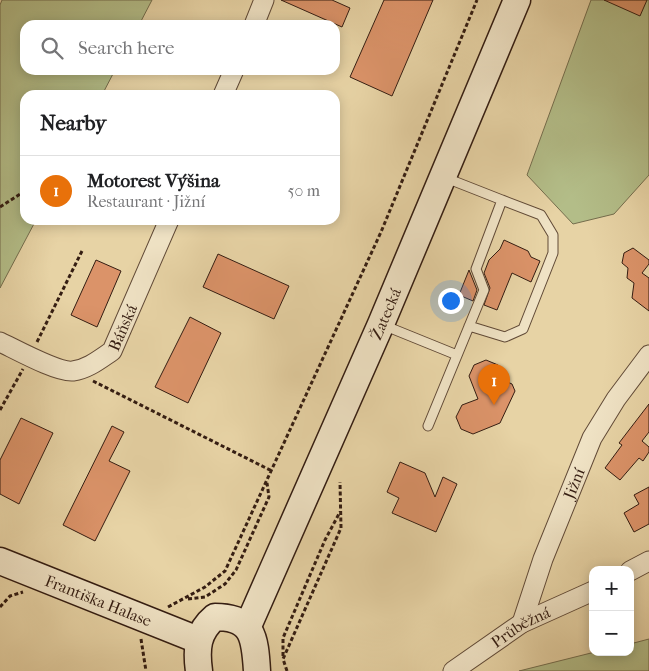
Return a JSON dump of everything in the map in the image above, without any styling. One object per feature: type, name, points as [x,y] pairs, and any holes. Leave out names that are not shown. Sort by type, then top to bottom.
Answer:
[{"type":"street","points":[[256,20],[264,0]]},
{"type":"street","name":"Žatecká","points":[[248,626],[381,324],[517,0]]},
{"type":"street","points":[[225,90],[232,75]]},
{"type":"street","name":"Báňská","points":[[72,371],[94,364],[112,351],[167,225]]},
{"type":"street","points":[[0,342],[30,356],[72,371]]},
{"type":"street","name":"Jižní","points":[[522,623],[543,559],[592,438],[616,398],[649,355]]},
{"type":"street","name":"Františka Halase","points":[[0,561],[156,616],[198,640]]},
{"type":"street","points":[[634,569],[649,561]]},
{"type":"street","name":"Průběžná","points":[[453,671],[522,623],[589,593]]},
{"type":"street","points":[[199,671],[198,640],[205,625],[215,617],[233,617],[248,626],[253,641],[257,671]]},
{"type":"lane","points":[[443,177],[541,216],[553,235],[553,253],[523,329],[505,337],[469,326]]},
{"type":"lane","points":[[428,426],[484,290],[476,269],[502,200]]},
{"type":"lane","points":[[381,324],[457,355]]},
{"type":"path","points":[[146,671],[140,641],[156,616],[184,600],[225,571],[381,232],[477,0]]},
{"type":"path","points":[[0,207],[20,194]]},
{"type":"path","points":[[0,410],[30,356],[82,251]]},
{"type":"path","points":[[72,371],[272,471]]},
{"type":"path","points":[[184,600],[205,597],[225,584],[236,570],[269,497],[266,482]]},
{"type":"path","points":[[283,659],[341,528],[340,482]]},
{"type":"path","points":[[287,671],[283,659],[283,638],[325,540],[340,511]]},
{"type":"green space","points":[[2,0],[152,0],[142,20],[20,20],[20,75],[112,75],[105,90],[20,90],[20,225],[33,225],[0,288],[0,5]]},
{"type":"green space","points":[[591,0],[649,0],[649,175],[614,214],[573,224],[527,175]]},
{"type":"green space","points":[[649,639],[649,671],[519,671],[589,654],[589,656],[634,656],[634,643]]},
{"type":"building","points":[[281,0],[332,0],[350,8],[342,27],[340,26],[340,20],[326,20]]},
{"type":"building","points":[[384,0],[433,0],[392,96],[350,77]]},
{"type":"building","points":[[604,0],[647,0],[640,16]]},
{"type":"building","points":[[504,240],[528,251],[531,257],[540,261],[531,282],[512,273],[497,310],[484,305],[490,288],[484,273],[489,260],[500,249]]},
{"type":"building","points":[[633,248],[649,260],[649,264],[642,273],[649,278],[649,311],[632,298],[634,283],[627,278],[628,268],[622,263],[624,253]]},
{"type":"building","points":[[218,254],[289,286],[274,319],[203,287]]},
{"type":"building","points":[[96,260],[121,271],[97,327],[71,315]]},
{"type":"building","points":[[469,270],[477,290],[473,301],[459,295]]},
{"type":"building","points":[[190,317],[221,333],[188,403],[155,387]]},
{"type":"building","points":[[486,360],[498,365],[503,380],[512,384],[515,391],[500,423],[473,434],[461,429],[456,417],[462,405],[478,399],[469,376],[474,365]]},
{"type":"building","points":[[649,404],[649,432],[642,441],[649,447],[649,452],[643,461],[639,458],[620,480],[605,468],[622,445],[619,443]]},
{"type":"building","points":[[21,418],[53,433],[19,504],[0,494],[0,460]]},
{"type":"building","points":[[112,426],[124,432],[109,461],[130,471],[95,541],[63,525]]},
{"type":"building","points":[[400,462],[425,473],[435,497],[443,477],[457,484],[436,532],[392,513],[399,498],[387,492]]},
{"type":"building","points":[[649,487],[649,524],[634,532],[624,513],[639,504],[634,495]]},
{"type":"place","name":"Motorest Výšina","points":[[494,405]]}]
